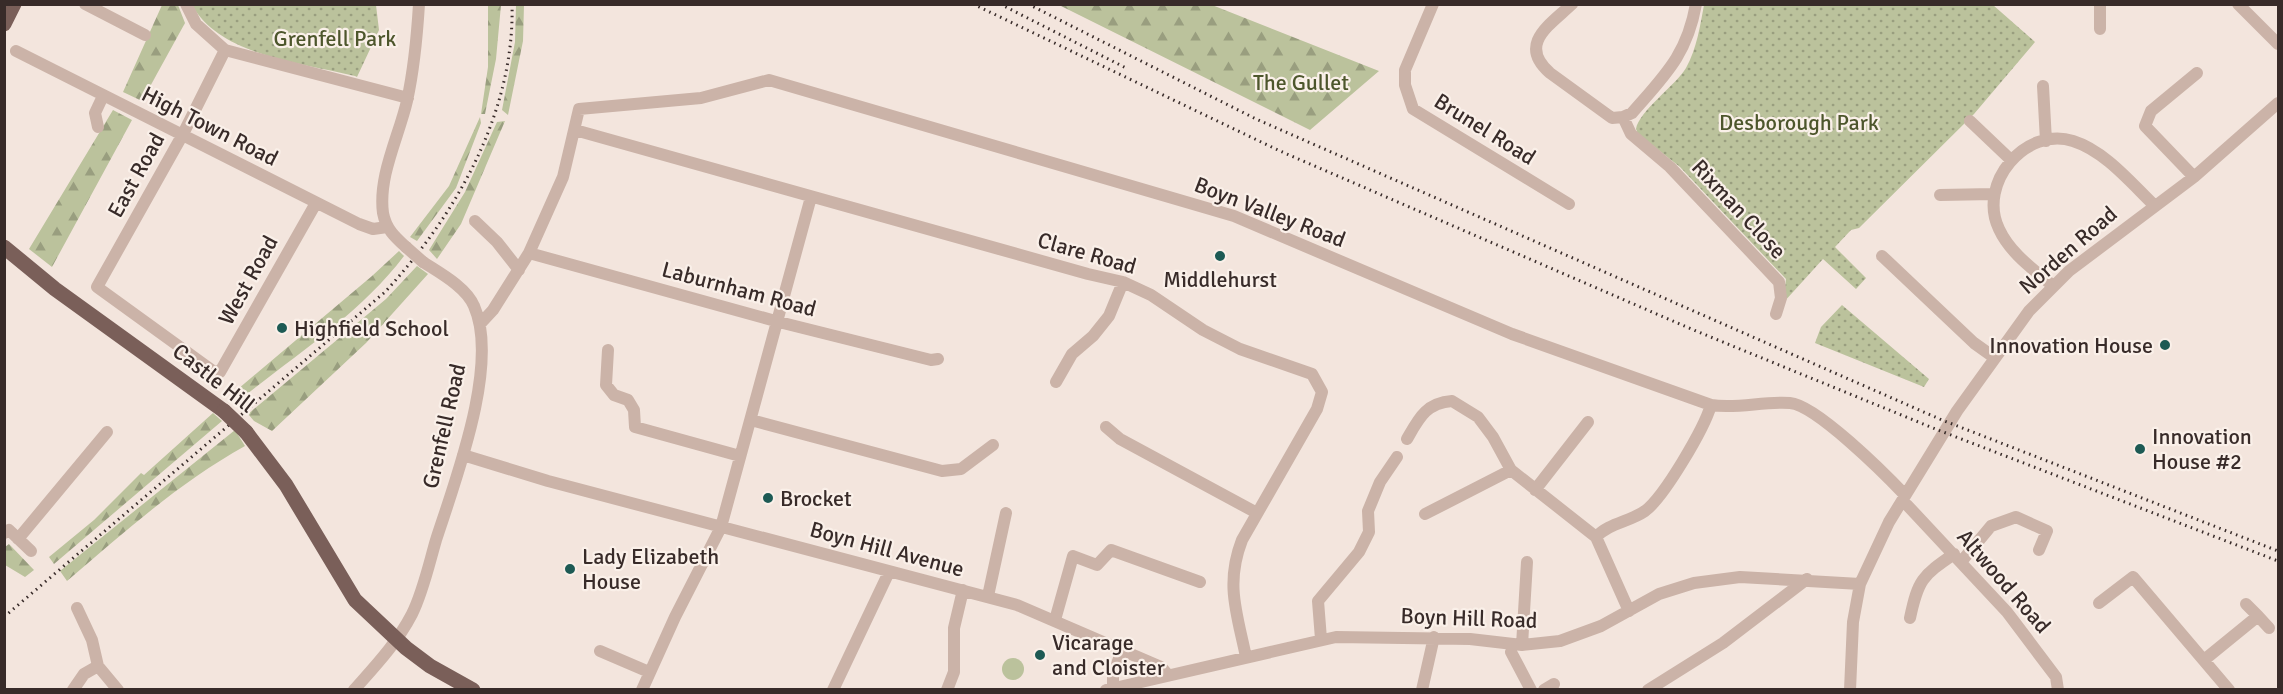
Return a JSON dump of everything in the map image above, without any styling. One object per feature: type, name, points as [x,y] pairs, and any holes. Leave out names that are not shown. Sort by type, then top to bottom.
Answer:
[{"type":"main road","points":[[4,24],[14,4]]},
{"type":"main road","name":"Castle Hill","points":[[4,247],[55,289],[224,411],[246,432],[286,485],[355,600],[397,640],[430,666],[473,690]]},
{"type":"street","points":[[85,4],[144,35]]},
{"type":"street","points":[[110,17],[115,4]]},
{"type":"street","points":[[186,4],[196,24],[225,50],[408,98]]},
{"type":"street","points":[[387,227],[383,212],[384,190],[389,163],[408,98],[416,49],[419,4]]},
{"type":"street","name":"Brunel Road","points":[[1433,4],[1405,70],[1405,85],[1413,109],[1569,204]]},
{"type":"street","points":[[1572,4],[1541,33],[1535,44],[1541,65],[1612,118],[1632,113],[1677,62],[1692,27],[1696,4]]},
{"type":"street","points":[[2100,4],[2100,29]]},
{"type":"street","points":[[2238,4],[2278,44]]},
{"type":"street","name":"East Road","points":[[213,371],[97,287],[183,135],[225,50]]},
{"type":"street","name":"High Town Road","points":[[16,51],[316,203],[373,229],[387,227]]},
{"type":"street","points":[[2194,177],[2145,126],[2151,111],[2197,73]]},
{"type":"street","name":"Boyn Valley Road","points":[[575,130],[579,109],[700,98],[769,80],[1234,216],[1512,334],[1711,405],[1730,408],[1792,403],[1831,425],[1906,500]]},
{"type":"street","points":[[2043,86],[2046,141]]},
{"type":"street","points":[[98,128],[95,113],[103,96]]},
{"type":"street","name":"Norden Road","points":[[1850,690],[1853,621],[1860,584],[1889,522],[1906,500],[1957,411],[2029,311],[2052,285],[2115,234],[2194,177],[2278,103]]},
{"type":"street","name":"Rixman Close","points":[[1623,117],[1630,134],[1670,167],[1779,282],[1781,298],[1776,314]]},
{"type":"street","points":[[1970,121],[2011,160]]},
{"type":"street","points":[[480,324],[493,310],[529,253],[563,177],[575,130]]},
{"type":"street","name":"Clare Road","points":[[575,130],[1123,282],[1151,295],[1203,330],[1240,349],[1312,374],[1322,392],[1317,409],[1242,540],[1233,563],[1233,598],[1246,657]]},
{"type":"street","points":[[2052,285],[2019,257],[1999,230],[1993,213],[1993,194],[2000,172],[2011,160],[2026,149],[2061,137],[2092,149],[2155,206]]},
{"type":"street","points":[[1940,195],[1993,194]]},
{"type":"street","points":[[642,690],[722,527],[779,322],[811,196]]},
{"type":"street","name":"West Road","points":[[213,371],[220,372],[225,365],[316,203]]},
{"type":"street","points":[[475,221],[497,242],[519,270]]},
{"type":"street","name":"Grenfell Road","points":[[354,690],[397,640],[414,609],[463,455],[480,371],[480,324],[473,304],[467,295],[423,262],[387,227]]},
{"type":"street","name":"Laburnham Road","points":[[529,253],[779,322],[931,360],[938,359]]},
{"type":"street","points":[[1882,256],[1974,343],[1995,358]]},
{"type":"street","points":[[1056,382],[1072,354],[1093,336],[1109,316],[1123,282]]},
{"type":"street","points":[[608,350],[606,385],[614,395],[628,400],[634,410],[631,426],[740,456]]},
{"type":"street","points":[[1407,439],[1424,411],[1432,404],[1452,401],[1478,417],[1493,437],[1511,470],[1596,537],[1629,611]]},
{"type":"street","points":[[1596,537],[1603,530],[1641,513],[1653,503],[1706,423],[1711,405]]},
{"type":"street","points":[[751,420],[913,459],[942,471],[961,469],[993,445]]},
{"type":"street","points":[[1536,490],[1588,422]]},
{"type":"street","points":[[1106,428],[1120,439],[1257,513]]},
{"type":"street","points":[[18,539],[106,432]]},
{"type":"street","name":"Boyn Hill Avenue","points":[[463,455],[888,572],[988,596],[1055,620],[1161,667],[1168,675]]},
{"type":"street","points":[[1321,639],[1318,601],[1359,552],[1369,532],[1368,511],[1380,482],[1397,457]]},
{"type":"street","points":[[1425,514],[1511,470]]},
{"type":"street","name":"Altwood Road","points":[[1906,500],[2007,612],[2056,678],[2058,690]]},
{"type":"street","points":[[988,596],[1006,513]]},
{"type":"street","points":[[1910,618],[1917,586],[1932,569],[1958,558],[1991,526],[2016,517],[2047,531],[2039,550]]},
{"type":"street","points":[[6,529],[31,551]]},
{"type":"street","points":[[1055,620],[1073,556],[1097,565],[1111,550],[1200,582]]},
{"type":"street","points":[[1527,562],[1517,649],[1531,690]]},
{"type":"street","points":[[833,690],[888,572]]},
{"type":"street","points":[[2099,603],[2135,572],[2229,690]]},
{"type":"street","name":"Boyn Hill Road","points":[[1109,689],[1321,639],[1434,637],[1517,649],[1560,641],[1601,626],[1659,594],[1694,583],[1740,578],[1807,579],[1860,584]]},
{"type":"street","points":[[1648,690],[1723,643],[1807,579]]},
{"type":"street","points":[[947,690],[954,672],[954,628],[963,590]]},
{"type":"street","points":[[2246,604],[2269,628]]},
{"type":"street","points":[[77,608],[92,640],[98,666],[118,690]]},
{"type":"street","points":[[2204,660],[2258,616]]},
{"type":"street","points":[[1422,690],[1434,637]]},
{"type":"street","points":[[1109,689],[1122,650]]},
{"type":"street","points":[[600,651],[649,672]]},
{"type":"street","points":[[73,690],[84,674],[98,666]]},
{"type":"green space","points":[[162,5],[178,5],[185,23],[142,101],[123,92]]},
{"type":"green space","name":"Grenfell Park","points":[[192,5],[376,5],[379,30],[357,77],[264,55],[242,46],[222,36],[205,22]]},
{"type":"green space","points":[[488,5],[501,5],[496,59],[485,114],[481,114],[488,67]]},
{"type":"green space","points":[[516,5],[524,5],[523,41],[508,115],[502,110],[515,42]]},
{"type":"green space","name":"The Gullet","points":[[1059,5],[1212,5],[1379,71],[1310,130]]},
{"type":"green space","name":"Desborough Park","points":[[1704,5],[1993,5],[2035,42],[1974,114],[1859,228],[1851,230],[1835,247],[1866,278],[1856,289],[1823,259],[1783,303],[1786,279],[1680,167],[1638,134],[1636,129],[1644,114],[1686,68],[1695,45]]},
{"type":"green space","points":[[113,110],[132,120],[52,267],[29,249]]},
{"type":"green space","points":[[480,117],[481,123],[456,188],[417,241],[410,237],[449,186]]},
{"type":"green space","points":[[505,121],[461,224],[437,259],[429,250],[465,192],[497,122]]},
{"type":"green space","points":[[399,251],[404,256],[387,277],[347,316],[237,402],[232,394]]},
{"type":"green space","points":[[417,266],[428,274],[366,343],[272,431],[254,421],[248,414],[386,299]]},
{"type":"green space","points":[[1842,305],[1929,379],[1924,387],[1815,343],[1821,327]]},
{"type":"green space","points":[[213,413],[222,421],[54,564],[49,557],[94,520],[141,473],[144,475]]},
{"type":"green space","points":[[235,430],[245,446],[175,492],[67,581],[60,571]]},
{"type":"green space","points":[[9,544],[34,570],[25,577],[5,565],[5,547]]},
{"type":"green space","points":[[1013,658],[1023,665],[1024,669],[1017,679],[1013,680],[1003,673],[1002,669],[1009,659]]},
{"type":"railway","points":[[4,617],[385,292],[411,262],[457,196],[492,122],[503,84],[510,44],[512,4]]},
{"type":"railway","points":[[973,4],[1280,151],[1696,331],[1938,430],[2278,561]]},
{"type":"railway","points":[[1000,4],[1126,68]]},
{"type":"railway","points":[[1028,4],[1256,119],[1942,420],[2278,551]]},
{"type":"place","name":"Middlehurst","points":[[1220,256]]},
{"type":"place","name":"Highfield School","points":[[282,328]]},
{"type":"place","name":"Innovation House","points":[[2165,345]]},
{"type":"place","name":"Innovation House #2","points":[[2140,449]]},
{"type":"place","name":"Brocket","points":[[768,498]]},
{"type":"place","name":"Lady Elizabeth House","points":[[570,569]]},
{"type":"place","name":"Vicarage and Cloister","points":[[1040,655]]}]
